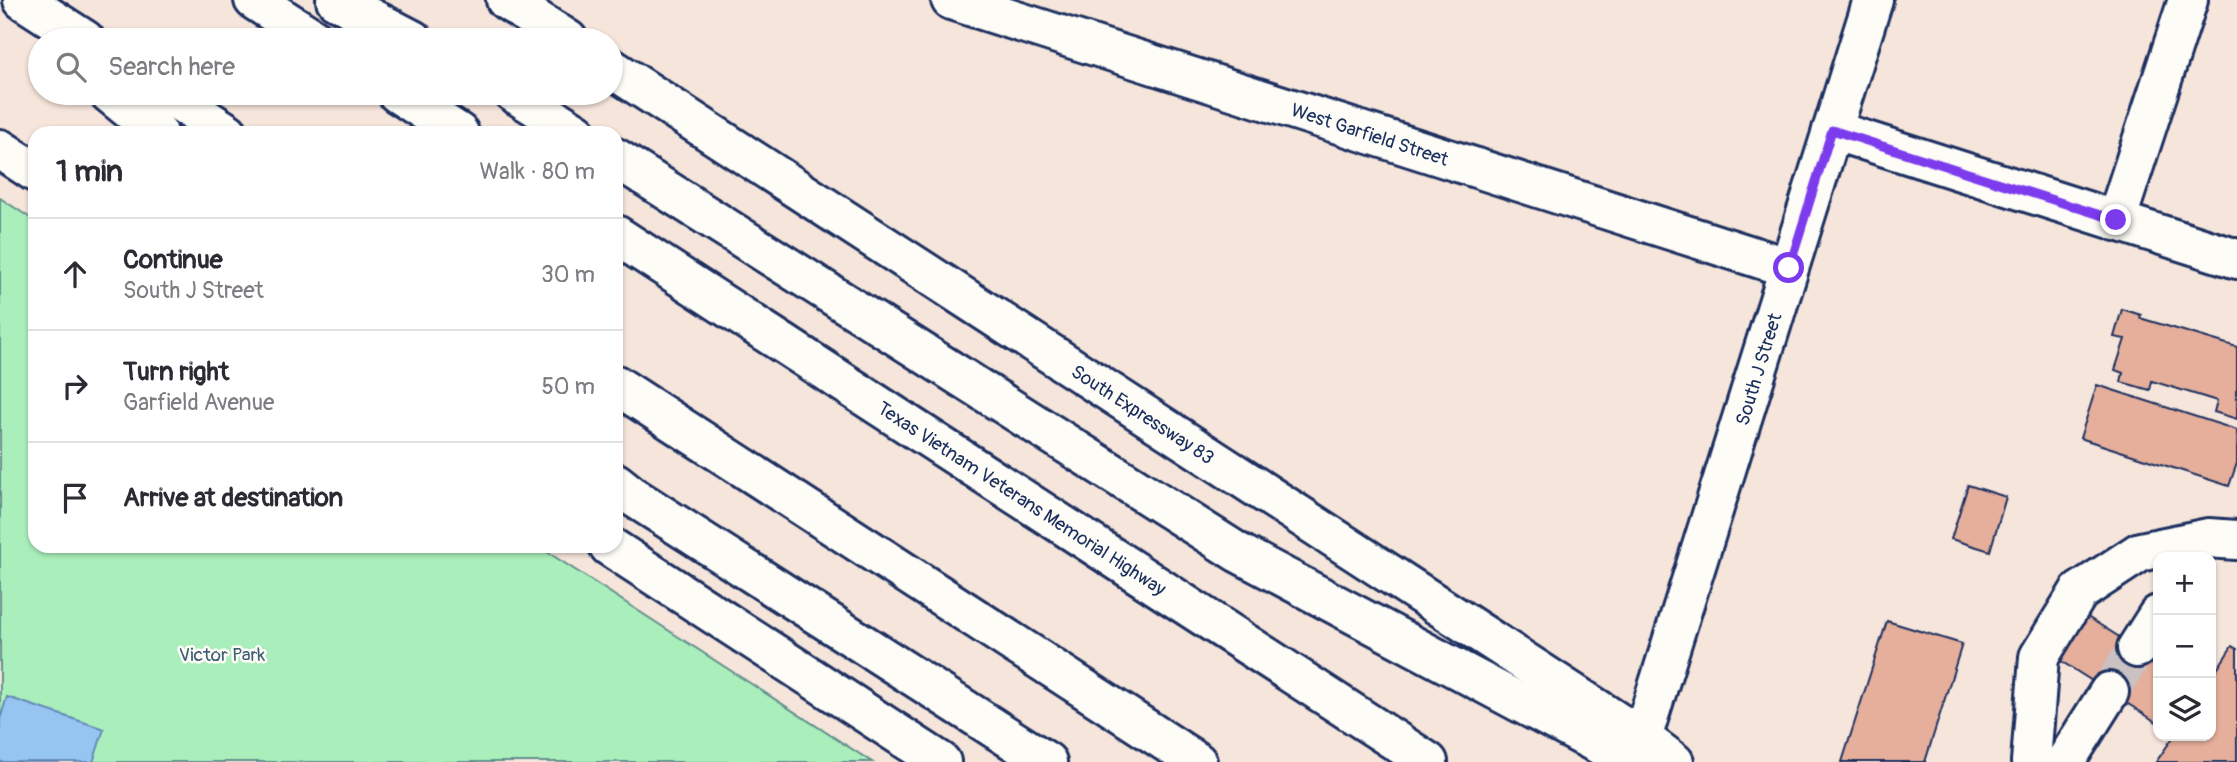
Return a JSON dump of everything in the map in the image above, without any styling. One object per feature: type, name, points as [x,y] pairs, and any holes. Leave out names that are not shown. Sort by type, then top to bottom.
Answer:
[{"type":"main road","points":[[23,0],[66,28]]},
{"type":"main road","points":[[254,0],[297,28]]},
{"type":"main road","points":[[336,0],[391,28]]},
{"type":"main road","points":[[506,0],[549,28]]},
{"type":"main road","name":"West Garfield Street","points":[[951,0],[1789,268]]},
{"type":"main road","name":"South J Street","points":[[1637,750],[1873,0]]},
{"type":"main road","points":[[2116,220],[2188,0]]},
{"type":"main road","points":[[0,3],[30,28]]},
{"type":"main road","name":"South Expressway 83","points":[[623,76],[1637,750],[1674,762]]},
{"type":"main road","points":[[124,105],[149,126]]},
{"type":"main road","points":[[185,105],[217,126]]},
{"type":"main road","points":[[416,105],[448,126]]},
{"type":"main road","points":[[533,105],[566,126]]},
{"type":"main road","points":[[1832,130],[2237,259]]},
{"type":"main road","points":[[0,149],[28,167]]},
{"type":"main road","points":[[623,162],[1237,552],[1637,750]]},
{"type":"main road","name":"Texas Vietnam Veterans Memorial Highway","points":[[623,240],[1428,762]]},
{"type":"main road","points":[[623,390],[1197,762]]},
{"type":"main road","points":[[623,488],[1047,762]]},
{"type":"main road","points":[[2031,762],[2039,657],[2079,593],[2140,552],[2213,545]]},
{"type":"main road","points":[[620,553],[941,762]]},
{"type":"main road","points":[[2137,648],[2153,623]]},
{"type":"main road","points":[[2065,762],[2109,692]]},
{"type":"green space","name":"Victor Park","points":[[0,198],[28,216],[28,553],[549,553],[872,762],[0,762]]},
{"type":"water","points":[[7,697],[104,729],[93,762],[0,762],[0,719]]},
{"type":"building","points":[[2122,309],[2141,315],[2140,318],[2237,347],[2237,419],[2214,412],[2217,401],[2152,381],[2150,390],[2121,382],[2123,373],[2115,370],[2125,339],[2114,337]]},
{"type":"building","points":[[2097,385],[2237,430],[2237,463],[2229,486],[2080,438]]},
{"type":"building","points":[[1968,485],[2006,497],[1990,551],[1951,539]]},
{"type":"building","points":[[2073,608],[2142,651],[2153,643],[2153,720],[2045,651]]},
{"type":"building","points":[[1887,621],[1962,644],[1925,762],[1842,762]]},
{"type":"building","points":[[2232,646],[2237,649],[2237,762],[2156,762],[2171,741],[2216,741],[2216,671]]},
{"type":"tunnel","points":[[2109,692],[2137,648]]},
{"type":"route","points":[[1789,268],[1832,130],[2116,220]]}]
